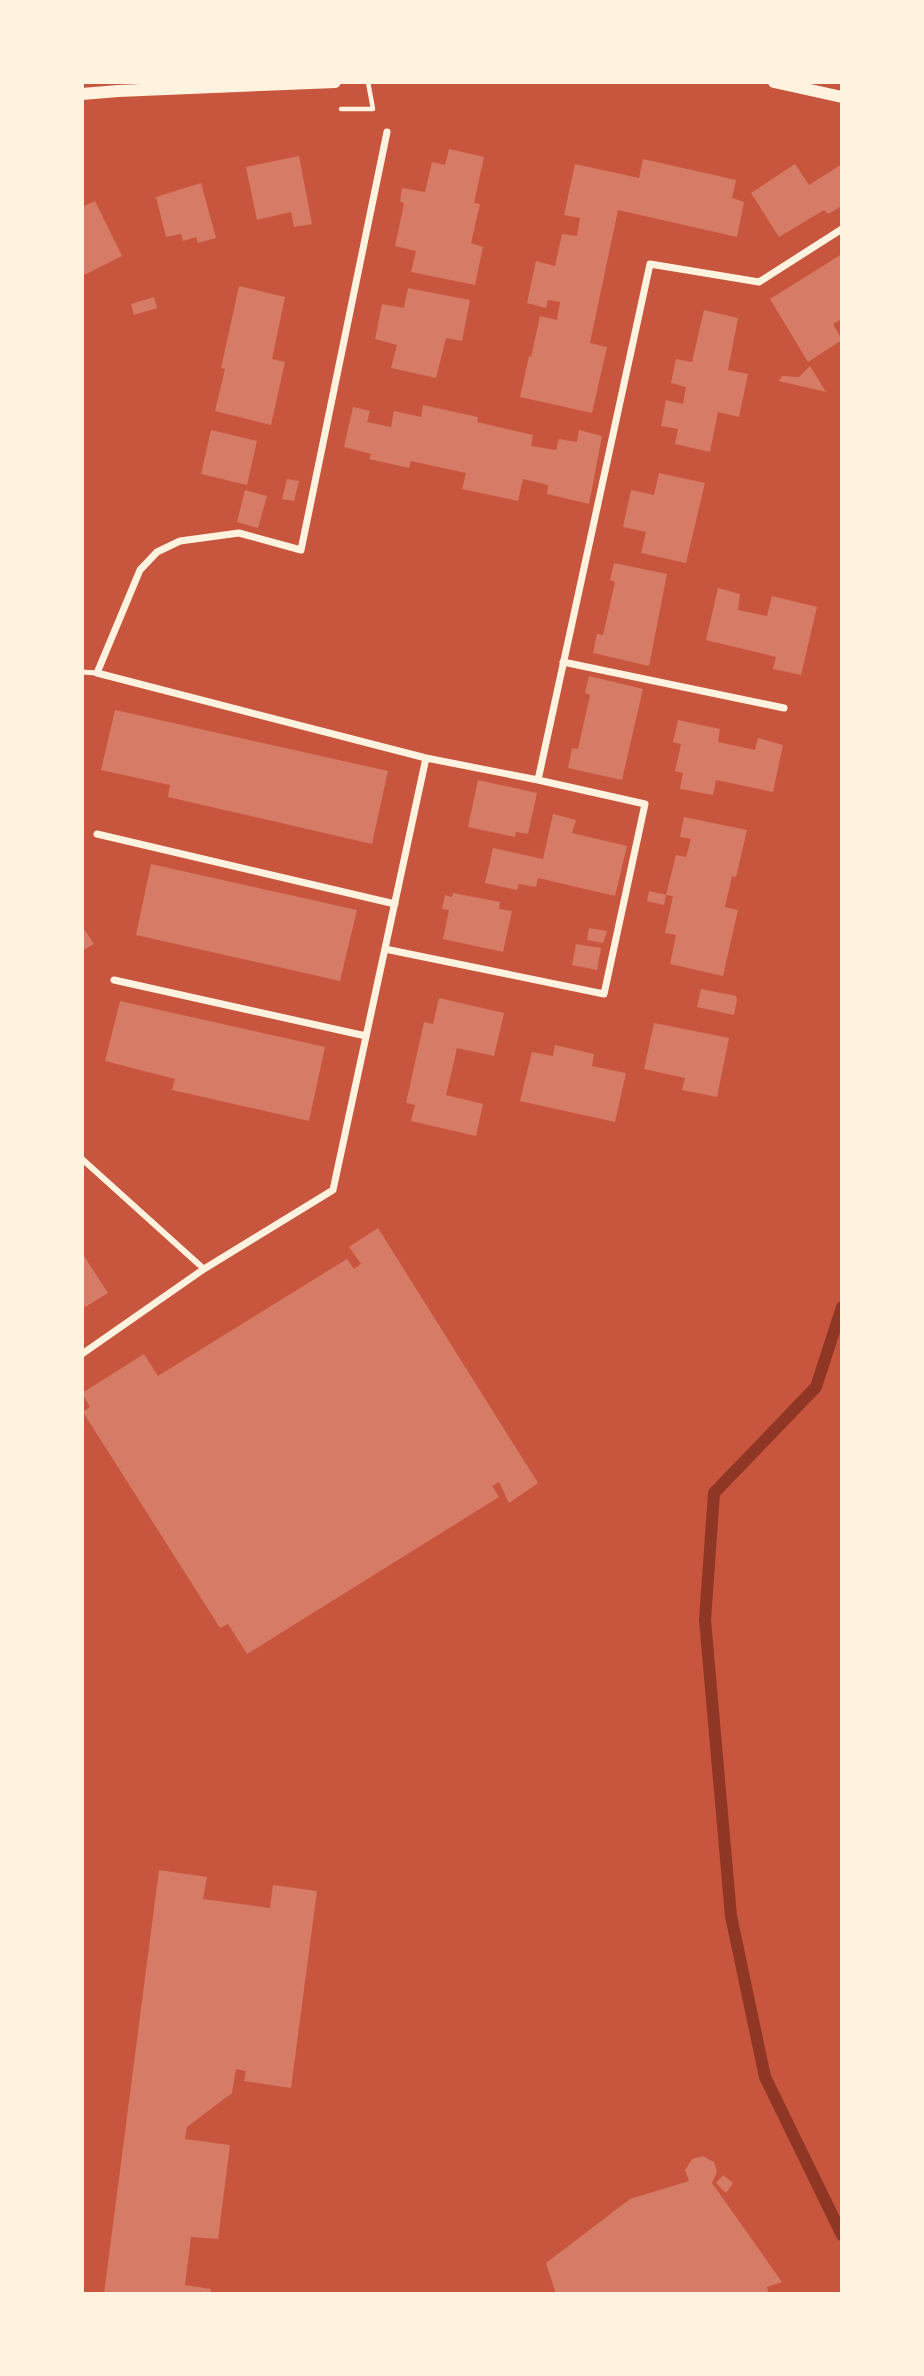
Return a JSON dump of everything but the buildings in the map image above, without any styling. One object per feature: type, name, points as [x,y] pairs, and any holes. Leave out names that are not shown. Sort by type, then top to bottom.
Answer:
[{"type":"street","points":[[82,94],[335,82]]},
{"type":"street","points":[[774,82],[842,97]]},
{"type":"street","points":[[385,949],[604,994],[645,804],[426,758],[97,673],[140,570],[157,552],[180,541],[239,533],[301,550],[387,132]]},
{"type":"street","points":[[538,780],[650,264],[759,282],[842,229]]},
{"type":"street","points":[[563,662],[783,708]]},
{"type":"street","points":[[82,1354],[204,1269],[332,1190],[426,758]]},
{"type":"street","points":[[97,834],[395,904]]},
{"type":"street","points":[[114,980],[366,1037]]},
{"type":"street","points":[[82,1159],[204,1269]]},
{"type":"lane","points":[[82,672],[97,673]]},
{"type":"path","points":[[368,82],[373,109]]},
{"type":"waterway","points":[[842,1307],[816,1387],[714,1493],[705,1620],[731,1916],[765,2077],[842,2235]]}]
